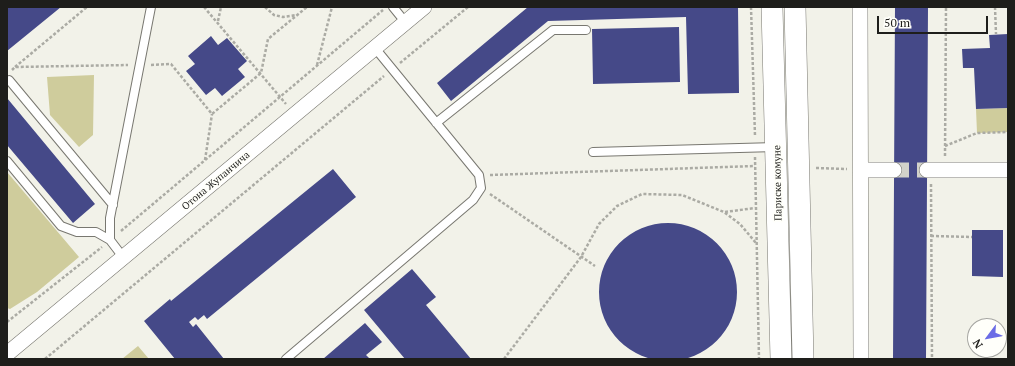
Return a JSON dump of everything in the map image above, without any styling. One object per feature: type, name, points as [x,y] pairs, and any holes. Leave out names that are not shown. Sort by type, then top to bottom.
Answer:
[{"type":"main road","name":"Париске комуне","points":[[772,7],[777,147],[781,359]]},
{"type":"main road","name":"Париске комуне","points":[[795,7],[804,359]]},
{"type":"street","name":"Отона Жупанчича","points":[[7,354],[295,116],[424,7]]},
{"type":"street","points":[[860,7],[861,359]]},
{"type":"street","points":[[861,170],[894,170]]},
{"type":"street","points":[[935,170],[1008,170]]},
{"type":"lane","points":[[110,240],[110,218],[151,7]]},
{"type":"lane","points":[[393,7],[406,23]]},
{"type":"lane","points":[[436,123],[553,30],[586,30]]},
{"type":"lane","points":[[286,359],[473,200],[481,188],[479,175],[375,48]]},
{"type":"lane","points":[[7,81],[8,80],[113,205]]},
{"type":"lane","points":[[593,152],[777,147]]},
{"type":"lane","points":[[7,161],[61,226],[77,232],[96,232],[110,240],[123,257]]},
{"type":"path","points":[[15,67],[87,7]]},
{"type":"path","points":[[204,7],[280,96],[295,116]]},
{"type":"path","points":[[218,22],[221,7]]},
{"type":"path","points":[[265,7],[274,15],[283,17],[292,17],[300,13]]},
{"type":"path","points":[[260,73],[268,39],[307,7]]},
{"type":"path","points":[[317,66],[332,7]]},
{"type":"path","points":[[7,322],[110,240],[387,7]]},
{"type":"path","points":[[45,359],[468,7]]},
{"type":"path","points":[[751,7],[759,359]]},
{"type":"path","points":[[932,359],[930,236],[935,170],[945,146],[946,7]]},
{"type":"path","points":[[995,7],[996,34]]},
{"type":"path","points":[[205,160],[212,114]]},
{"type":"path","points":[[945,146],[977,133],[1008,132]]},
{"type":"path","points":[[479,175],[755,166]]},
{"type":"path","points":[[810,167],[861,170]]},
{"type":"path","points":[[481,188],[595,266]]},
{"type":"path","points":[[504,359],[581,257],[599,224],[617,206],[642,194],[682,195],[724,212],[740,224],[756,244]]},
{"type":"path","points":[[724,212],[755,208]]},
{"type":"path","points":[[930,236],[972,237]]},
{"type":"shaded area","points":[[94,75],[93,135],[79,147],[50,115],[47,77]]},
{"type":"shaded area","points":[[1008,108],[1008,132],[977,133],[976,109]]},
{"type":"shaded area","points":[[7,172],[79,257],[37,292],[10,309],[7,308]]},
{"type":"shaded area","points":[[138,346],[149,359],[122,359]]},
{"type":"building","points":[[7,7],[61,7],[7,51]]},
{"type":"building","points":[[528,7],[738,7],[739,93],[688,94],[686,17],[548,21],[451,101],[437,83]]},
{"type":"building","points":[[895,7],[928,7],[926,359],[893,359]]},
{"type":"building","points":[[679,27],[680,82],[593,84],[592,29]]},
{"type":"building","points":[[1008,34],[1008,108],[976,109],[974,68],[963,68],[962,49],[990,48],[989,35]]},
{"type":"building","points":[[211,36],[218,45],[227,38],[247,61],[238,69],[245,77],[222,96],[215,88],[206,95],[186,71],[195,64],[188,56]]},
{"type":"building","points":[[7,98],[95,204],[73,223],[7,145]]},
{"type":"building","points":[[333,169],[356,197],[207,319],[204,315],[198,320],[195,317],[189,322],[193,327],[196,324],[224,359],[175,359],[144,321],[170,299],[171,301]]},
{"type":"building","points":[[675,223],[695,228],[707,234],[722,248],[732,265],[736,278],[736,306],[732,319],[726,331],[712,346],[695,356],[682,360],[661,361],[641,356],[629,350],[614,336],[604,319],[600,306],[599,285],[604,265],[610,253],[624,238],[641,228],[654,224]]},
{"type":"building","points":[[972,230],[1003,230],[1003,277],[972,276]]},
{"type":"building","points":[[412,269],[436,297],[426,305],[471,359],[405,359],[364,310]]},
{"type":"building","points":[[365,323],[382,342],[366,355],[370,359],[323,359]]},
{"type":"tunnel","points":[[894,170],[927,170]]}]
